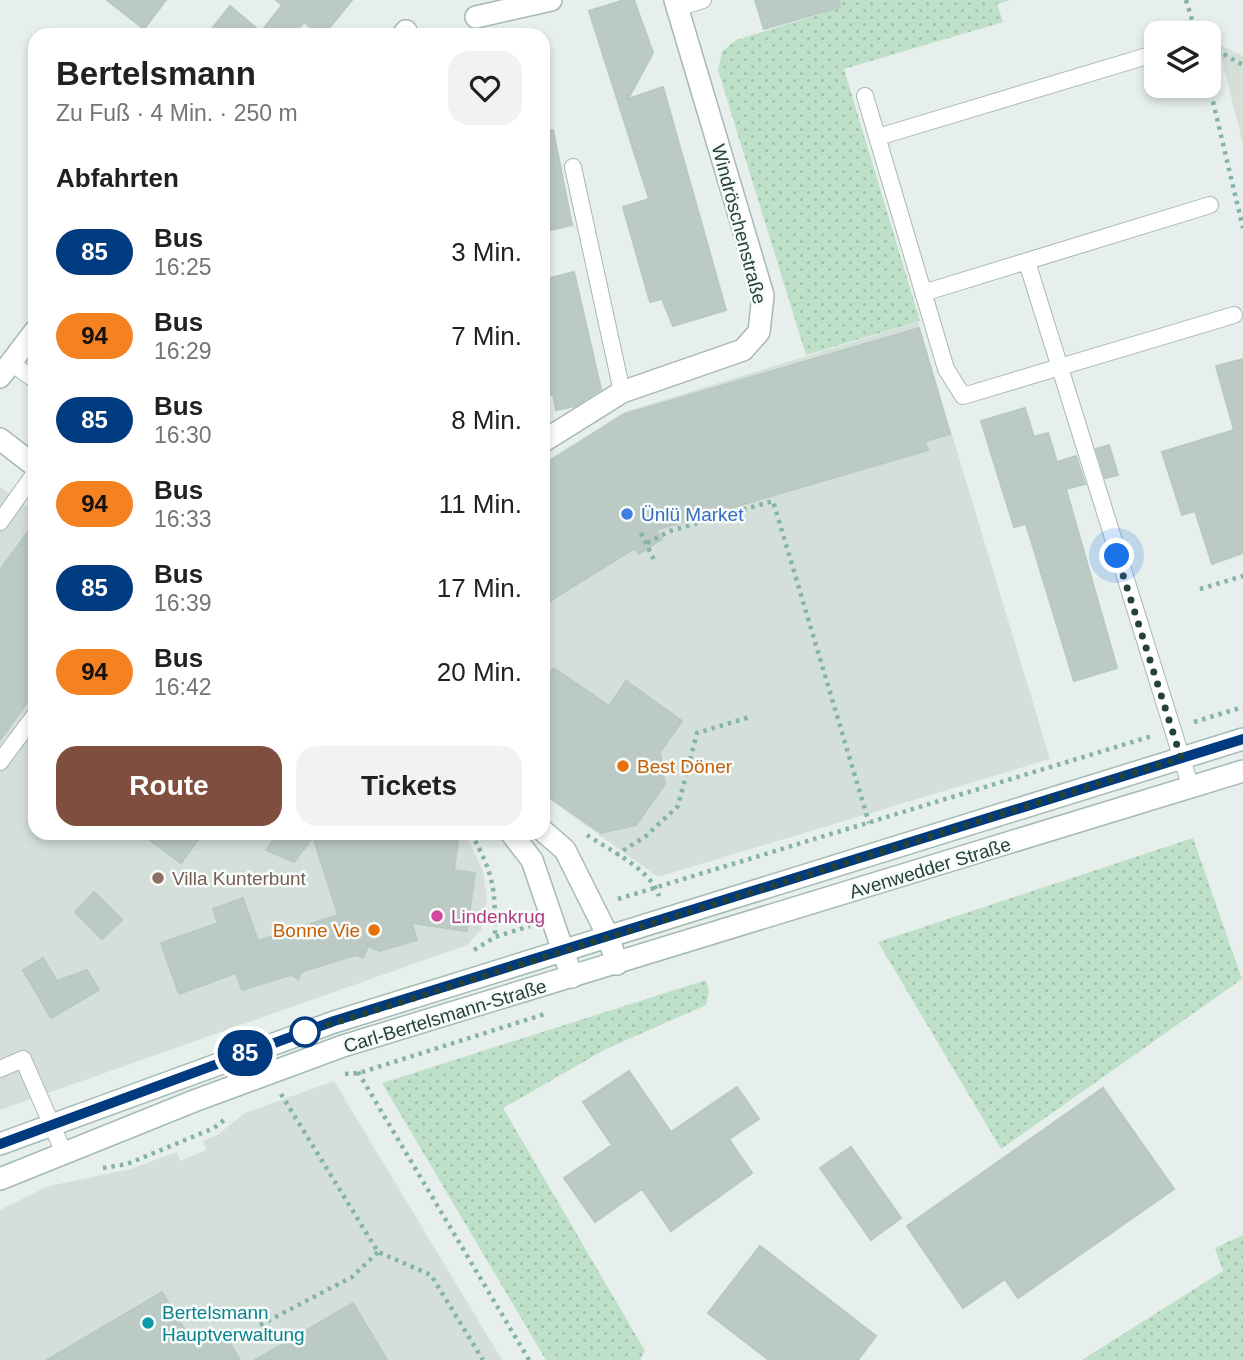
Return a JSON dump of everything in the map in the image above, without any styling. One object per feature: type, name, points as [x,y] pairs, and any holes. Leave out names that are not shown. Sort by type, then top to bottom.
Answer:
[{"type":"main road","points":[[476,17],[551,0]]},
{"type":"main road","name":"Windröschenstraße","points":[[550,437],[622,392],[743,350],[759,332],[763,295],[676,4]]},
{"type":"main road","points":[[5,370],[28,340]]},
{"type":"main road","points":[[0,439],[28,461]]},
{"type":"main road","name":"Avenwedder Straße","points":[[608,936],[1243,738]]},
{"type":"main road","name":"Avenwedder Straße","points":[[617,964],[1243,771]]},
{"type":"main road","points":[[550,837],[565,850],[608,936],[617,964]]},
{"type":"main road","points":[[516,840],[532,860],[572,977]]},
{"type":"main road","name":"Carl-Bertelsmann-Straße","points":[[0,1144],[334,1021],[608,936]]},
{"type":"main road","name":"Carl-Bertelsmann-Straße","points":[[0,1179],[343,1046],[617,964]]},
{"type":"lane","points":[[676,4],[703,0]]},
{"type":"lane","points":[[878,137],[1144,57]]},
{"type":"lane","points":[[865,96],[946,369],[963,396],[1234,315]]},
{"type":"lane","points":[[573,167],[622,392]]},
{"type":"lane","points":[[923,293],[1210,205]]},
{"type":"lane","points":[[1027,262],[1191,788]]},
{"type":"lane","points":[[5,370],[28,378]]},
{"type":"lane","points":[[0,522],[28,483]]},
{"type":"lane","points":[[0,762],[28,724]]},
{"type":"lane","points":[[0,1069],[23,1059],[64,1153]]},
{"type":"path","points":[[1186,0],[1192,21]]},
{"type":"path","points":[[1221,53],[1243,65]]},
{"type":"path","points":[[1212,98],[1243,228]]},
{"type":"path","points":[[647,543],[670,531],[774,501],[869,823]]},
{"type":"path","points":[[641,533],[655,562]]},
{"type":"path","points":[[1200,589],[1243,576]]},
{"type":"path","points":[[585,834],[656,887],[1243,706]]},
{"type":"path","points":[[616,855],[646,836],[678,806],[697,733],[750,718]]},
{"type":"path","points":[[475,840],[491,870],[497,897],[495,937]]},
{"type":"path","points":[[359,1073],[520,1023]]},
{"type":"path","points":[[343,1046],[529,1360]]},
{"type":"path","points":[[280,1093],[378,1252],[431,1276],[483,1360]]},
{"type":"path","points":[[260,1325],[352,1276],[378,1252]]},
{"type":"shaded area","points":[[1221,45],[1243,56],[1243,144],[1221,56]]},
{"type":"shaded area","points":[[918,322],[1050,759],[658,877],[550,800],[550,459],[624,412]]},
{"type":"shaded area","points":[[0,487],[28,507],[28,840],[468,840],[483,871],[487,899],[481,930],[467,945],[0,1110]]},
{"type":"shaded area","points":[[334,1081],[502,1360],[0,1360],[0,1210],[49,1186],[131,1169],[177,1152],[180,1161],[206,1150],[203,1141],[219,1134],[245,1113]]},
{"type":"green space","points":[[821,0],[1010,0],[997,4],[1003,22],[844,69],[920,321],[806,355],[718,70],[722,52],[736,40],[824,13]]},
{"type":"green space","points":[[1193,838],[1242,979],[1001,1149],[878,942]]},
{"type":"green space","points":[[706,980],[709,992],[706,1005],[606,1049],[503,1108],[645,1351],[640,1360],[546,1360],[382,1083]]},
{"type":"green space","points":[[1243,1235],[1243,1360],[1082,1360],[1223,1271],[1215,1248]]},
{"type":"building","points":[[107,0],[166,0],[143,28]]},
{"type":"building","points":[[276,0],[352,0],[329,28],[312,28],[304,22],[299,28],[264,28],[282,5]]},
{"type":"building","points":[[624,0],[634,0],[653,53],[628,99],[663,87],[726,310],[673,326],[662,299],[650,302],[623,207],[649,199],[589,11]]},
{"type":"building","points":[[755,0],[839,0],[840,7],[764,29]]},
{"type":"building","points":[[230,6],[256,28],[213,28]]},
{"type":"building","points":[[550,130],[553,130],[572,225],[550,230]]},
{"type":"building","points":[[574,272],[601,389],[575,406],[556,410],[553,394],[550,395],[550,278]]},
{"type":"building","points":[[919,328],[950,434],[925,441],[928,450],[656,530],[662,539],[639,554],[635,548],[550,601],[550,461],[625,414]]},
{"type":"building","points":[[1243,359],[1243,553],[1212,564],[1195,511],[1182,515],[1162,452],[1234,430],[1216,366]]},
{"type":"building","points":[[1025,408],[1034,437],[1048,433],[1057,462],[1076,456],[1085,484],[1066,489],[1117,668],[1074,681],[1026,524],[1014,527],[981,421]]},
{"type":"building","points":[[1109,445],[1118,475],[1105,478],[1096,449]]},
{"type":"building","points":[[28,532],[28,702],[0,740],[0,570]]},
{"type":"building","name":"Best Döner","points":[[554,668],[609,706],[626,681],[682,721],[660,752],[665,784],[636,825],[601,833],[550,798],[550,674]]},
{"type":"building","points":[[150,840],[198,840],[181,863]]},
{"type":"building","points":[[274,840],[311,840],[294,862],[266,850]]},
{"type":"building","points":[[314,840],[458,840],[454,870],[475,873],[467,931],[412,923],[417,940],[379,951],[368,946],[363,958],[356,955],[301,972],[298,979],[291,975],[242,990],[236,973],[179,994],[161,943],[218,923],[213,909],[243,898],[258,941],[338,915]]},
{"type":"building","points":[[94,892],[122,920],[102,939],[75,912]]},
{"type":"building","points":[[43,958],[57,981],[87,970],[99,990],[51,1018],[23,970]]},
{"type":"building","points":[[629,1071],[671,1132],[737,1087],[759,1119],[729,1139],[752,1173],[671,1231],[642,1189],[595,1222],[564,1178],[612,1145],[583,1102]]},
{"type":"building","points":[[1103,1088],[1174,1189],[1018,1298],[1005,1279],[963,1308],[907,1226]]},
{"type":"building","points":[[851,1147],[901,1218],[871,1240],[820,1168]]},
{"type":"building","points":[[760,1246],[876,1336],[858,1360],[769,1360],[708,1313]]},
{"type":"building","name":"Bertelsmann Hauptverwaltung","points":[[162,1292],[196,1349],[224,1333],[240,1360],[47,1360]]},
{"type":"building","points":[[353,1303],[387,1360],[255,1360]]},
{"type":"bus line","name":"85","points":[[0,1144],[156,1084],[334,1021],[1243,739]]},
{"type":"place","name":"Ünlü Market","points":[[627,514]]},
{"type":"place","name":"Best Döner","points":[[623,766]]},
{"type":"place","name":"Villa Kunterbunt","points":[[158,878]]},
{"type":"place","name":"Lindenkrug","points":[[437,916]]},
{"type":"place","name":"Bonne Vie","points":[[374,930]]},
{"type":"place","name":"Bertelsmann Hauptverwaltung","points":[[148,1323]]},
{"type":"route","points":[[305,1032],[1181,758],[1117,556]]}]
